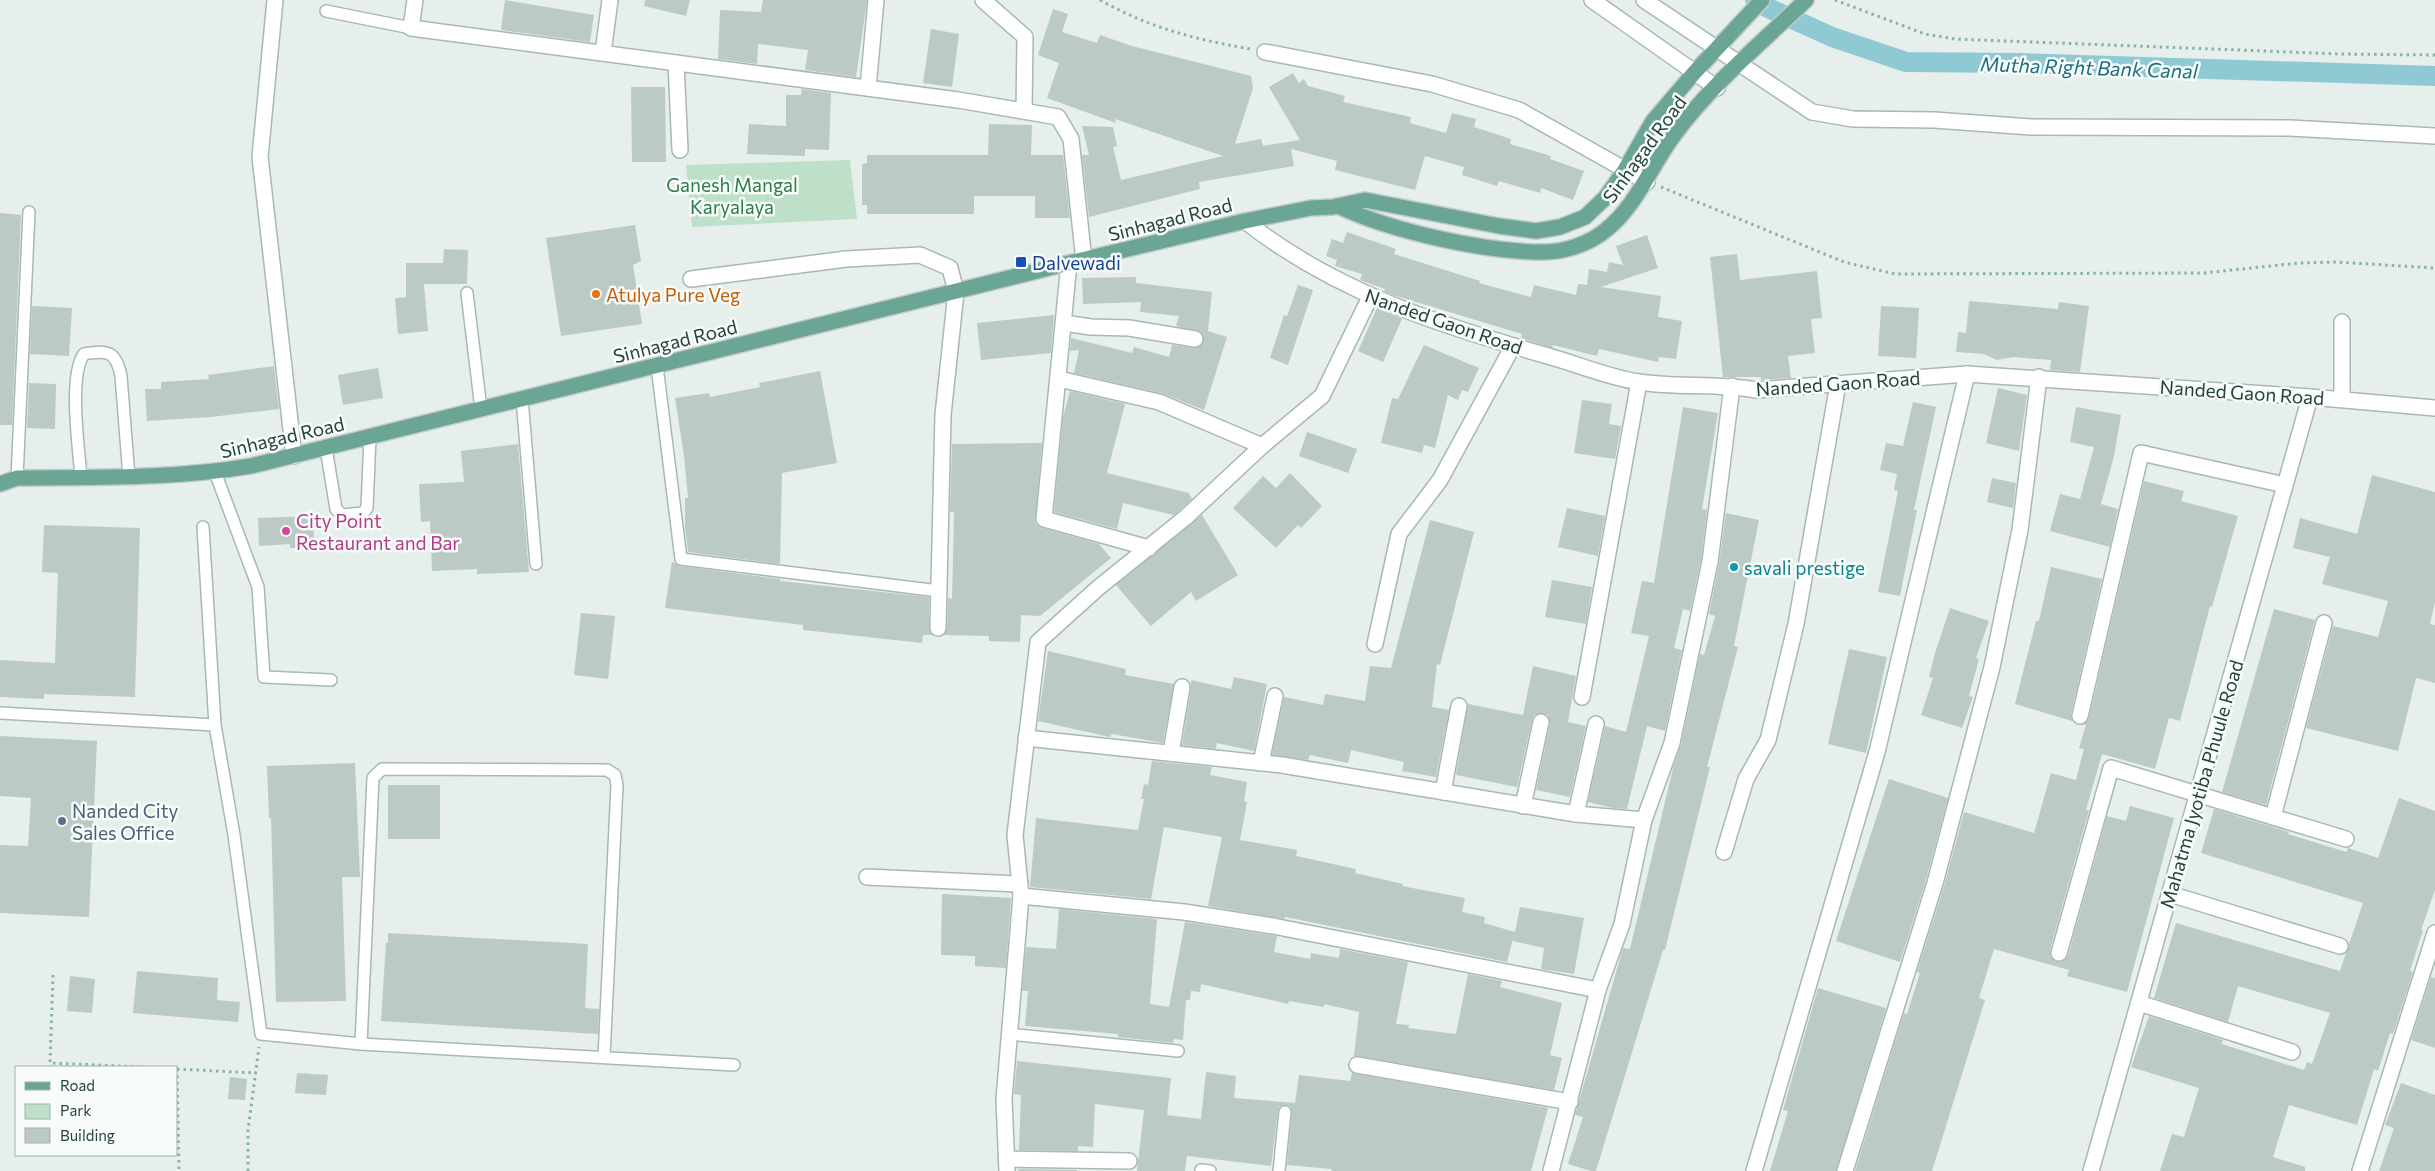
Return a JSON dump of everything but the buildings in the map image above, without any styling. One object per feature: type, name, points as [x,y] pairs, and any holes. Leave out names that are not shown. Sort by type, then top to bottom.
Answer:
[{"type":"main road","name":"Sinhagad Road","points":[[0,484],[17,478],[129,477],[215,472],[294,456],[1245,221],[1311,208],[1338,206],[1365,200],[1472,222],[1536,231],[1560,227],[1585,217],[1605,198],[1626,170],[1653,121],[1694,73],[1762,0]]},
{"type":"main road","name":"Sinhagad Road","points":[[1338,206],[1363,218],[1462,242],[1544,252],[1579,246],[1606,230],[1629,207],[1647,182],[1674,136],[1740,64],[1806,0]]},
{"type":"main road","name":"Sinhagad Road","points":[[0,470],[17,478]]},
{"type":"street","points":[[275,0],[260,157],[294,456]]},
{"type":"street","points":[[415,0],[411,28],[868,88],[1058,116],[1071,139],[1077,262],[1064,323],[1044,519],[1149,548]]},
{"type":"street","points":[[603,54],[610,0]]},
{"type":"street","points":[[868,88],[876,0]]},
{"type":"street","points":[[982,0],[1025,37],[1024,111]]},
{"type":"street","points":[[1592,0],[1717,88]]},
{"type":"street","points":[[1644,0],[1812,112],[1853,119],[1934,120],[2031,127],[2290,128],[2435,136]]},
{"type":"street","points":[[1265,52],[1432,84],[1519,110],[1647,182]]},
{"type":"street","points":[[676,63],[680,150]]},
{"type":"street","name":"Nanded Gaon Road","points":[[1245,221],[1277,246],[1370,297],[1472,334],[1639,382],[1732,386],[1756,390],[1967,374],[2342,399],[2435,408]]},
{"type":"street","points":[[691,279],[846,259],[920,255],[950,268],[956,292],[944,414],[938,628]]},
{"type":"street","points":[[1129,1161],[1007,1165],[1004,1099],[1020,890],[1015,834],[1038,642],[1186,517],[1262,446],[1322,396],[1370,297]]},
{"type":"street","points":[[2342,322],[2342,399]]},
{"type":"street","points":[[1064,323],[1091,327],[1129,328],[1195,339]]},
{"type":"street","points":[[1375,644],[1399,534],[1440,480],[1513,346]]},
{"type":"street","points":[[1754,1171],[1877,752],[1967,374]]},
{"type":"street","points":[[1844,1171],[1935,883],[1992,666],[2020,530],[2039,378]]},
{"type":"street","points":[[1059,379],[1159,402],[1262,446]]},
{"type":"street","points":[[1582,697],[1639,382]]},
{"type":"street","points":[[1724,852],[1746,779],[1768,740],[1796,624],[1838,384]]},
{"type":"street","points":[[1551,1171],[1598,990],[1622,924],[1644,820],[1672,744],[1710,562],[1732,386]]},
{"type":"street","name":"Mahatma Jyotiba Phuule Road","points":[[2091,1171],[2310,397]]},
{"type":"street","points":[[2080,716],[2141,453],[2285,485]]},
{"type":"street","points":[[2273,817],[2324,623]]},
{"type":"street","points":[[1171,753],[1182,687]]},
{"type":"street","points":[[1261,763],[1275,696]]},
{"type":"street","points":[[1443,792],[1459,706]]},
{"type":"street","points":[[1523,806],[1541,722]]},
{"type":"street","points":[[1576,814],[1596,724]]},
{"type":"street","points":[[1026,738],[1261,763],[1576,814],[1644,820]]},
{"type":"street","points":[[2059,953],[2111,768],[2346,839]]},
{"type":"street","points":[[867,877],[1020,890],[1184,912],[1264,925],[1598,990]]},
{"type":"street","points":[[2170,894],[2340,946]]},
{"type":"street","points":[[2360,1171],[2435,934]]},
{"type":"street","points":[[2139,1003],[2292,1052]]},
{"type":"street","points":[[1356,1066],[1570,1102]]},
{"type":"lane","points":[[326,11],[411,28]]},
{"type":"lane","points":[[17,478],[29,212]]},
{"type":"lane","points":[[467,293],[481,409]]},
{"type":"lane","points":[[81,477],[77,418],[77,375],[84,354],[105,352],[112,355],[118,362],[121,376],[129,477]]},
{"type":"lane","points":[[657,366],[681,559],[938,591]]},
{"type":"lane","points":[[522,399],[536,564]]},
{"type":"lane","points":[[326,448],[336,509],[342,515],[363,513],[367,508],[370,437]]},
{"type":"lane","points":[[215,472],[258,587],[264,677],[331,680]]},
{"type":"lane","points":[[204,527],[215,725],[234,835],[261,1034],[361,1044],[734,1065]]},
{"type":"lane","points":[[0,713],[215,725]]},
{"type":"lane","points":[[361,1044],[373,778],[382,769],[607,770],[615,775],[617,785],[604,1057]]},
{"type":"lane","points":[[1009,1034],[1178,1051]]},
{"type":"lane","points":[[1279,1171],[1285,1112]]},
{"type":"path","points":[[1100,0],[1131,18],[1198,40],[1265,52]]},
{"type":"path","points":[[1835,0],[1925,34],[1955,39],[2340,54],[2435,55]]},
{"type":"path","points":[[1647,182],[1844,262],[1895,274],[2204,273],[2299,263],[2336,262],[2435,268]]},
{"type":"path","points":[[53,975],[50,1063],[120,1066]]},
{"type":"path","points":[[248,1171],[248,1130],[261,1034]]},
{"type":"path","points":[[178,1069],[256,1073]]},
{"type":"path","points":[[178,1120],[179,1171]]},
{"type":"green space","name":"Ganesh Mangal Karyalaya","points":[[850,160],[857,219],[692,227],[686,165]]},
{"type":"waterway","name":"Mutha Right Bank Canal","points":[[1755,0],[1768,8],[1832,37],[1906,62],[2018,63],[2435,76]]},
{"type":"place","name":"Dalvewadi","points":[[1021,262]]},
{"type":"place","name":"Atulya Pure Veg","points":[[596,294]]},
{"type":"place","name":"City Point Restaurant and Bar","points":[[286,531]]},
{"type":"place","name":"savali prestige","points":[[1734,567]]},
{"type":"place","name":"Nanded City Sales Office","points":[[62,821]]}]
